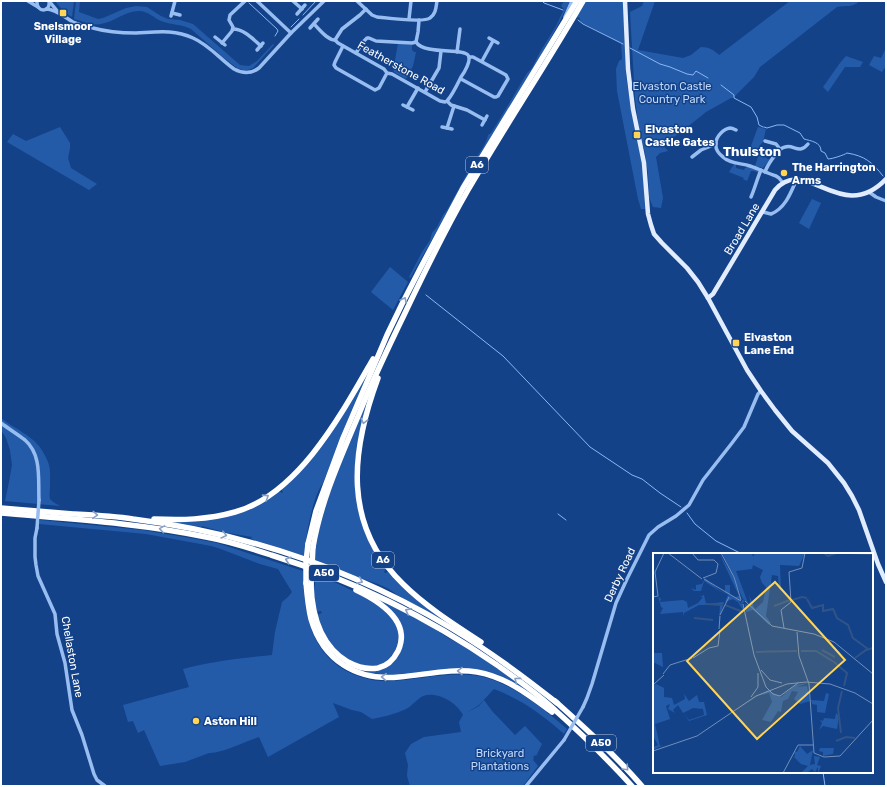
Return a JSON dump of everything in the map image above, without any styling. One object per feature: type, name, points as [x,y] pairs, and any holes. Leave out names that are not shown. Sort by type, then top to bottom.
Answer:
[{"type":"highway","name":"A6","points":[[569,723],[516,687],[502,679],[486,674],[455,671],[383,678],[372,677],[348,668],[332,656],[319,638],[314,626],[309,610],[309,584],[306,562],[316,511],[323,490],[350,420],[387,335],[463,188],[577,1]]},
{"type":"highway","name":"A6","points":[[557,703],[541,688],[508,662],[441,615],[409,590],[394,575],[379,555],[365,525],[359,504],[357,463],[360,439],[372,392],[390,344],[434,252],[467,191],[583,1]]},
{"type":"highway","points":[[133,518],[181,520],[203,519],[244,509],[261,501],[276,491],[292,477],[327,435],[387,335]]},
{"type":"highway","points":[[310,545],[336,467],[368,391],[390,344]]},
{"type":"highway","name":"A50","points":[[1,508],[133,518],[186,527],[236,538],[303,559],[353,578],[407,603],[452,628],[499,659],[557,703],[603,744],[642,786]]},
{"type":"highway","name":"A50","points":[[1,513],[131,525],[208,537],[256,550],[315,569],[351,584],[385,599],[446,632],[473,648],[512,676],[550,705],[607,759],[632,786]]},
{"type":"highway","points":[[309,584],[320,629],[327,642],[336,653],[351,664],[367,668],[377,668],[387,664],[394,658],[401,644],[401,636],[398,622],[392,614],[383,605],[371,597],[328,577],[315,569]]},
{"type":"main road","points":[[625,1],[628,69],[633,109],[644,163],[648,217],[652,228],[657,238],[691,273],[707,296],[734,347],[761,391],[788,426],[824,459],[844,483],[859,510],[886,582]]},
{"type":"main road","points":[[783,183],[801,179],[831,192],[854,196],[869,192],[878,187],[886,179]]},
{"type":"main road","name":"Broad Lane","points":[[707,296],[713,294],[775,190],[783,183]]},
{"type":"street","points":[[28,1],[42,10],[52,10],[74,22],[111,32],[136,33],[160,31],[173,32],[193,37],[204,44],[230,66],[242,72],[251,72],[259,68],[291,33],[324,1]]},
{"type":"street","points":[[38,1],[37,6],[39,8]]},
{"type":"street","points":[[46,9],[49,6],[49,1]]},
{"type":"street","points":[[49,1],[59,13]]},
{"type":"street","points":[[175,1],[171,14],[180,15]]},
{"type":"street","points":[[233,29],[229,20],[230,16],[245,1]]},
{"type":"street","points":[[257,1],[291,33]]},
{"type":"street","points":[[293,1],[302,9]]},
{"type":"street","points":[[357,1],[372,15],[377,17],[419,20],[428,19],[433,16],[437,1]]},
{"type":"street","points":[[409,19],[410,1]]},
{"type":"street","points":[[559,31],[572,1]]},
{"type":"street","points":[[297,14],[305,5]]},
{"type":"street","points":[[335,40],[342,29],[366,9]]},
{"type":"street","points":[[310,28],[318,19]]},
{"type":"street","points":[[416,42],[419,20]]},
{"type":"street","name":"Featherstone Road","points":[[314,24],[331,40],[335,40],[384,69],[387,73],[392,74],[440,101],[447,101],[467,68],[469,57]]},
{"type":"street","points":[[215,37],[224,44],[233,29]]},
{"type":"street","points":[[233,29],[237,29],[245,33],[262,45],[257,50]]},
{"type":"street","points":[[457,52],[460,29]]},
{"type":"street","points":[[356,53],[367,38],[376,41],[416,42]]},
{"type":"street","points":[[488,38],[498,43]]},
{"type":"street","points":[[482,61],[493,41]]},
{"type":"street","points":[[416,42],[419,46],[430,50],[467,54],[469,57],[482,61],[506,75],[508,79],[498,97],[494,97],[461,79]]},
{"type":"street","points":[[343,46],[335,62],[334,66],[336,68],[375,90],[379,88],[387,73]]},
{"type":"street","points":[[425,92],[439,68],[441,51]]},
{"type":"street","points":[[407,107],[418,88]]},
{"type":"street","points":[[447,101],[451,105],[467,110],[485,120]]},
{"type":"street","points":[[403,105],[412,110]]},
{"type":"street","points":[[447,128],[454,106]]},
{"type":"street","points":[[482,125],[487,116]]},
{"type":"street","points":[[442,126],[452,129]]},
{"type":"street","points":[[736,130],[731,126],[722,131],[716,144],[720,154],[728,160],[750,166],[776,176],[783,183]]},
{"type":"street","points":[[765,141],[776,144],[780,149]]},
{"type":"street","points":[[692,157],[701,150],[716,144]]},
{"type":"street","points":[[751,197],[755,185],[763,171],[780,149],[786,146],[803,149],[808,144]]},
{"type":"street","points":[[763,212],[771,214],[779,209],[788,199],[795,183]]},
{"type":"street","points":[[869,192],[886,201]]},
{"type":"street","name":"Derby Road","points":[[526,786],[564,740],[583,707],[592,684],[616,603],[647,539],[653,531],[676,516],[689,505],[703,480],[744,427],[758,394],[761,391]]},
{"type":"street","name":"Chellaston Lane","points":[[1,423],[24,439],[34,451],[37,459],[39,500],[35,538],[36,565],[39,578],[55,614],[57,634],[65,663],[72,710],[82,735],[94,774],[97,780],[105,786]]},
{"type":"green space","points":[[55,1],[74,1],[72,17],[64,12]]},
{"type":"green space","points":[[76,1],[80,1],[79,12],[98,19],[126,8],[136,6],[147,7],[168,19],[180,20],[193,24],[240,65],[249,66],[257,61],[273,44],[274,45],[253,68],[245,71],[237,68],[188,27],[158,20],[142,11],[134,11],[106,23],[87,23],[74,19]]},
{"type":"green space","points":[[564,1],[570,1],[559,23],[540,57],[476,161],[410,278],[409,277],[430,240],[432,233],[447,210],[469,170],[467,167],[479,155],[488,135],[491,133],[527,73],[532,68],[556,26],[564,9],[561,6]]},
{"type":"green space","points":[[585,1],[623,1],[626,75],[643,169],[645,209],[641,209],[638,199],[617,91],[616,69],[619,61],[622,59],[621,43],[581,22],[579,17],[576,18]]},
{"type":"green space","name":"Elvaston Castle Country Park","points":[[644,1],[655,1],[638,50],[683,58],[691,55],[701,47],[711,49],[719,55],[790,1],[859,1],[855,5],[837,7],[760,67],[754,77],[733,98],[706,112],[680,133],[662,144],[668,151],[660,153],[656,157],[663,198],[661,208],[653,207],[649,197],[645,153],[639,128],[635,99],[630,12],[642,6]]},
{"type":"green space","points":[[398,43],[412,45],[412,50],[416,52],[413,66],[406,79],[394,72],[392,66],[395,60]]},
{"type":"green space","points":[[886,48],[886,66],[882,72],[869,65],[874,56],[881,58]]},
{"type":"green space","points":[[846,56],[863,62],[860,67],[845,67],[828,92],[823,87]]},
{"type":"green space","points":[[60,127],[70,143],[68,158],[71,168],[97,184],[89,190],[7,142],[13,134],[26,141]]},
{"type":"green space","points":[[758,127],[766,129],[763,142],[760,145],[757,155],[770,159],[763,168],[755,166],[758,157],[748,154]]},
{"type":"green space","points":[[734,164],[736,164],[736,168],[744,170],[747,166],[759,171],[759,173],[751,171],[747,181],[743,179],[744,178],[729,172]]},
{"type":"green space","points":[[812,199],[821,203],[809,229],[799,223]]},
{"type":"green space","points":[[390,267],[408,282],[393,310],[371,292]]},
{"type":"green space","points":[[367,374],[316,498],[307,533],[305,556],[251,539],[252,537],[223,532],[202,526],[165,521],[223,517],[279,491],[282,493],[283,492],[281,489],[291,480]]},
{"type":"green space","points":[[367,400],[357,443],[355,489],[380,560],[386,569],[384,572],[388,572],[411,595],[444,620],[397,595],[389,589],[315,560],[316,548],[314,548],[331,487]]},
{"type":"green space","points":[[1,418],[28,436],[44,453],[50,468],[50,499],[60,506],[5,501],[12,465],[10,450],[6,438],[1,430]]},
{"type":"green space","name":"Brickyard Plantations","points":[[40,520],[142,530],[217,543],[303,571],[305,602],[312,632],[328,657],[340,667],[355,675],[381,681],[448,675],[471,675],[494,680],[528,698],[567,729],[564,734],[531,708],[494,689],[479,705],[466,713],[479,706],[484,700],[492,711],[515,735],[525,726],[542,744],[536,756],[535,755],[533,757],[533,760],[538,766],[523,786],[410,786],[407,776],[408,765],[405,753],[411,744],[424,737],[461,732],[459,722],[463,715],[452,702],[435,695],[423,696],[406,709],[372,719],[361,712],[333,703],[339,717],[268,757],[259,737],[185,762],[160,766],[144,730],[138,733],[133,721],[128,722],[123,705],[189,687],[183,669],[216,662],[272,655],[275,632],[282,602],[292,592],[278,569],[211,546],[146,534],[39,524]]},
{"type":"green space","points":[[315,574],[344,586],[379,606],[393,619],[397,627],[397,644],[394,652],[383,663],[375,666],[365,666],[355,663],[340,653],[328,641],[317,616],[322,613],[321,611],[316,612],[313,586],[315,586]]},
{"type":"green space","points":[[371,595],[429,625],[448,638],[464,646],[531,693],[530,694],[486,672],[394,675],[369,673],[358,669],[365,671],[395,659],[401,626]]},
{"type":"waterway","points":[[303,15],[316,1]]},
{"type":"waterway","points":[[542,1],[563,10]]},
{"type":"waterway","points":[[249,3],[277,29],[278,31],[275,36]]},
{"type":"waterway","points":[[291,27],[299,19]]},
{"type":"waterway","points":[[578,20],[623,44]]},
{"type":"waterway","points":[[630,48],[660,64],[687,74],[693,75],[696,71],[708,78]]},
{"type":"waterway","points":[[721,85],[734,95],[734,98],[751,107],[757,117],[759,125],[763,127]]},
{"type":"waterway","points":[[764,127],[767,128],[777,125],[784,125],[800,133],[804,139],[817,144],[828,159],[847,153],[859,156],[872,163],[883,176]]},
{"type":"waterway","points":[[426,295],[503,356],[590,447],[632,475],[642,479],[681,507]]},
{"type":"waterway","points":[[687,513],[695,524],[716,541],[740,553]]},
{"type":"waterway","points":[[558,514],[566,520]]},
{"type":"waterway","points":[[823,773],[825,786]]},
{"type":"place","name":"Snelsmoor Village","points":[[63,13]]},
{"type":"place","name":"Elvaston Castle Gates","points":[[637,135]]},
{"type":"place","name":"The Harrington Arms","points":[[784,173]]},
{"type":"place","name":"Elvaston Lane End","points":[[736,343]]},
{"type":"place","name":"Aston Hill","points":[[196,721]]},
{"type":"district","name":"Thulston","points":[[752,151]]}]
